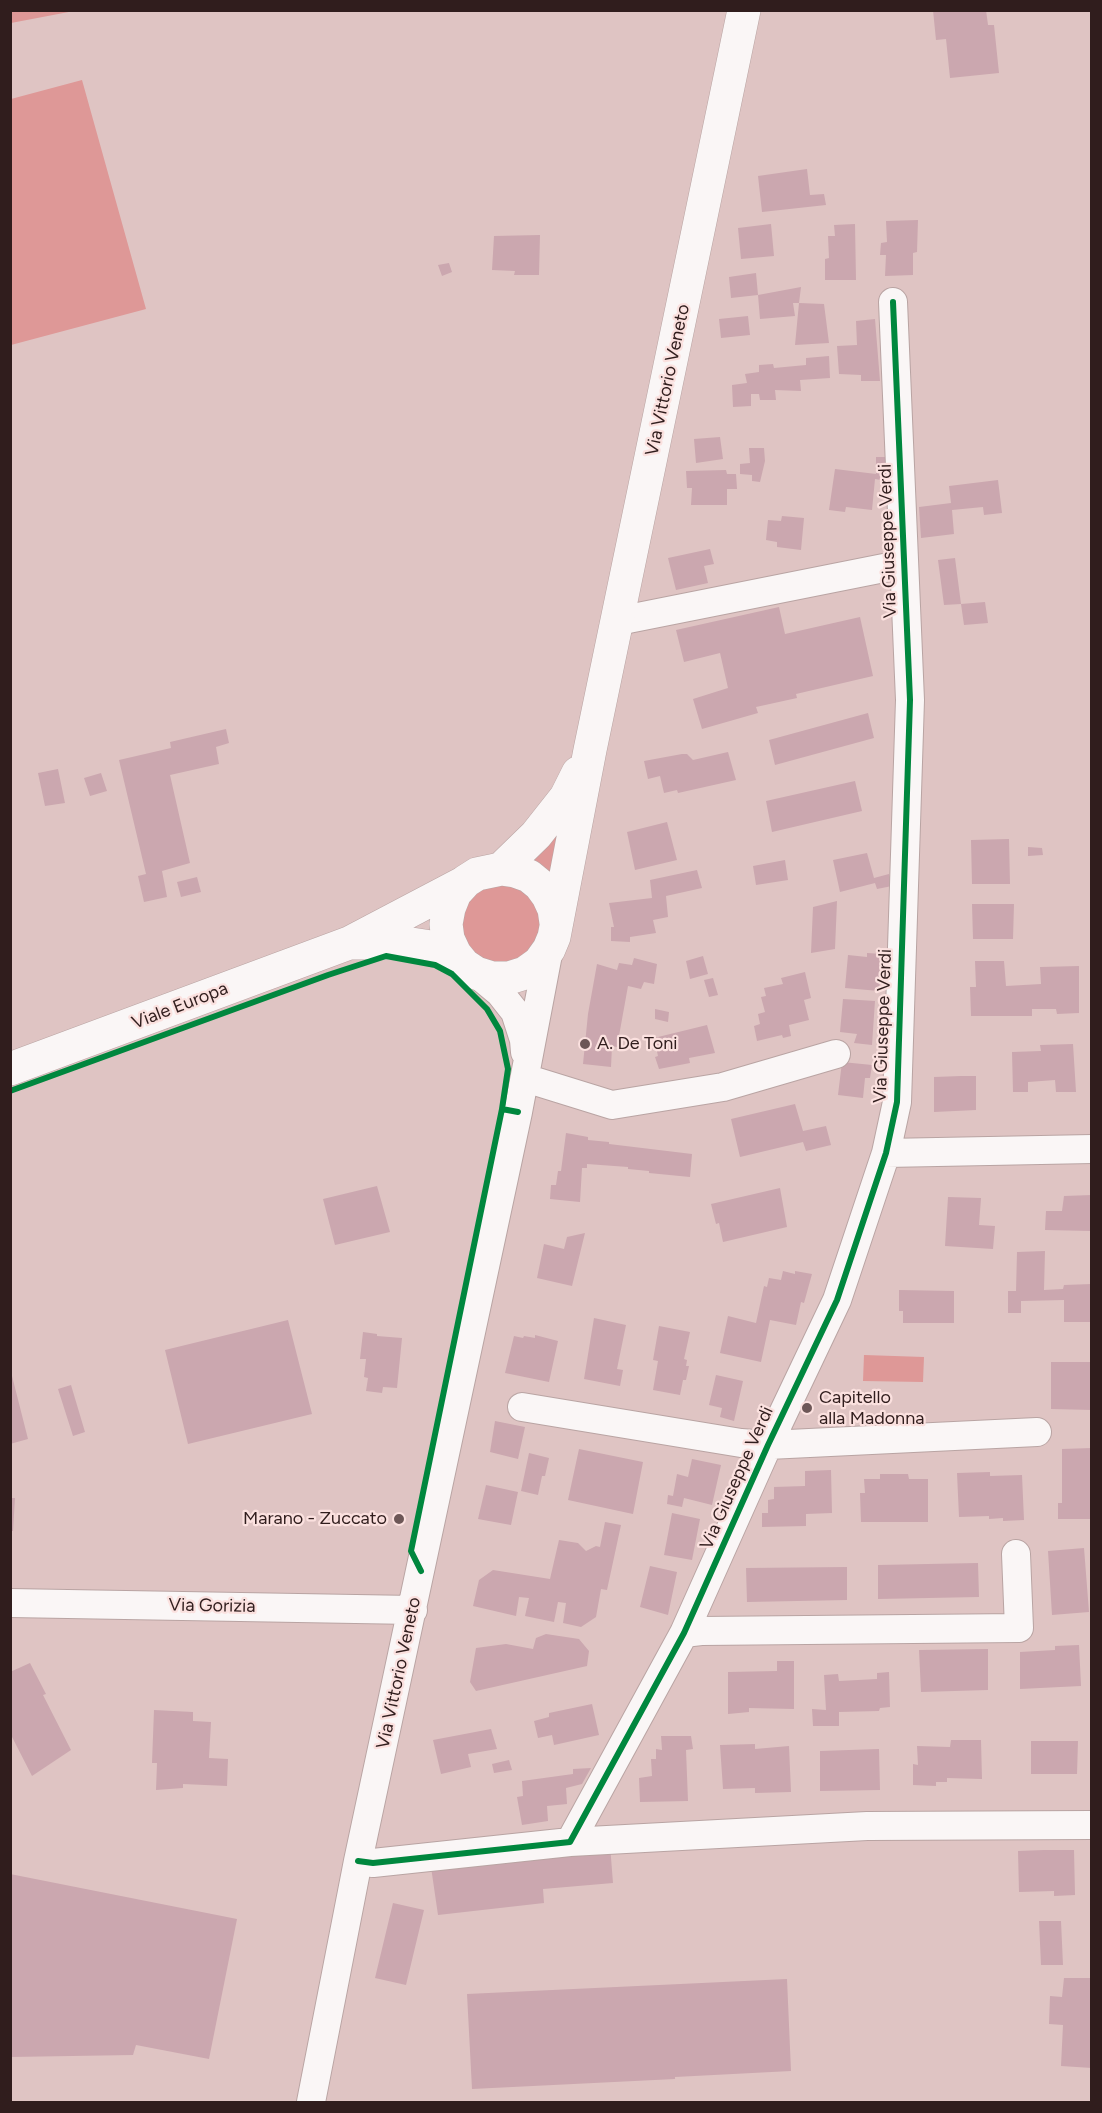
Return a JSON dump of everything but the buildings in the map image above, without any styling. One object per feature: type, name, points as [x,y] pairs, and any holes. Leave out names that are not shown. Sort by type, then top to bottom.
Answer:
[{"type":"main road","name":"Via Vittorio Veneto","points":[[553,936],[744,10]]},
{"type":"main road","name":"Via Vittorio Veneto","points":[[501,869],[536,835],[566,797],[590,750]]},
{"type":"main road","name":"Via Vittorio Veneto","points":[[466,881],[477,874],[501,869],[529,876],[540,885],[554,909],[553,936]]},
{"type":"main road","points":[[466,881],[455,893],[446,924],[448,939],[466,963],[492,978],[509,978],[525,973],[539,963],[553,936]]},
{"type":"main road","name":"Viale Europa","points":[[10,1069],[349,943],[466,881]]},
{"type":"main road","name":"Viale Europa","points":[[349,943],[405,943],[431,947],[466,963]]},
{"type":"street","name":"Via Giuseppe Verdi","points":[[570,1842],[655,1698],[768,1445],[837,1300],[886,1153],[897,1102],[909,712],[892,302]]},
{"type":"street","name":"Via Giuseppe Verdi","points":[[618,621],[904,564]]},
{"type":"street","name":"Via Vittorio Veneto","points":[[311,2103],[358,1861],[413,1610],[553,936]]},
{"type":"street","name":"Via Vittorio Veneto","points":[[466,963],[500,993],[515,1012],[524,1040],[525,1073]]},
{"type":"street","points":[[525,1073],[612,1105],[723,1087],[836,1054]]},
{"type":"street","points":[[886,1153],[1092,1149]]},
{"type":"street","name":"Via Giuseppe Verdi","points":[[522,1407],[741,1443],[768,1445],[1037,1432]]},
{"type":"street","points":[[684,1633],[1018,1628],[1016,1554]]},
{"type":"street","name":"Via Gorizia","points":[[10,1603],[413,1610]]},
{"type":"street","points":[[358,1861],[374,1863],[570,1842],[867,1826],[1092,1825]]},
{"type":"shaded area","points":[[11,10],[74,10],[74,11],[11,23]]},
{"type":"shaded area","points":[[82,80],[146,309],[11,345],[11,99]]},
{"type":"shaded area","points":[[567,818],[564,882],[527,858]]},
{"type":"shaded area","points":[[481,884],[525,886],[545,916],[532,956],[494,968],[464,948],[459,911]]},
{"type":"shaded area","points":[[864,1355],[924,1357],[923,1382],[863,1381]]},
{"type":"cycle path","points":[[358,1861],[373,1863],[570,1842],[684,1633],[768,1445],[837,1300],[886,1153],[897,1102],[910,700],[893,302]]},
{"type":"cycle path","points":[[10,1091],[386,956],[435,965],[452,974],[487,1009],[500,1031],[508,1069],[502,1109],[518,1112]]},
{"type":"cycle path","points":[[421,1571],[411,1551],[502,1109]]},
{"type":"place","name":"A. De Toni","points":[[585,1044]]},
{"type":"place","name":"Capitello alla Madonna","points":[[807,1408]]},
{"type":"place","name":"Marano - Zuccato","points":[[399,1519]]}]
